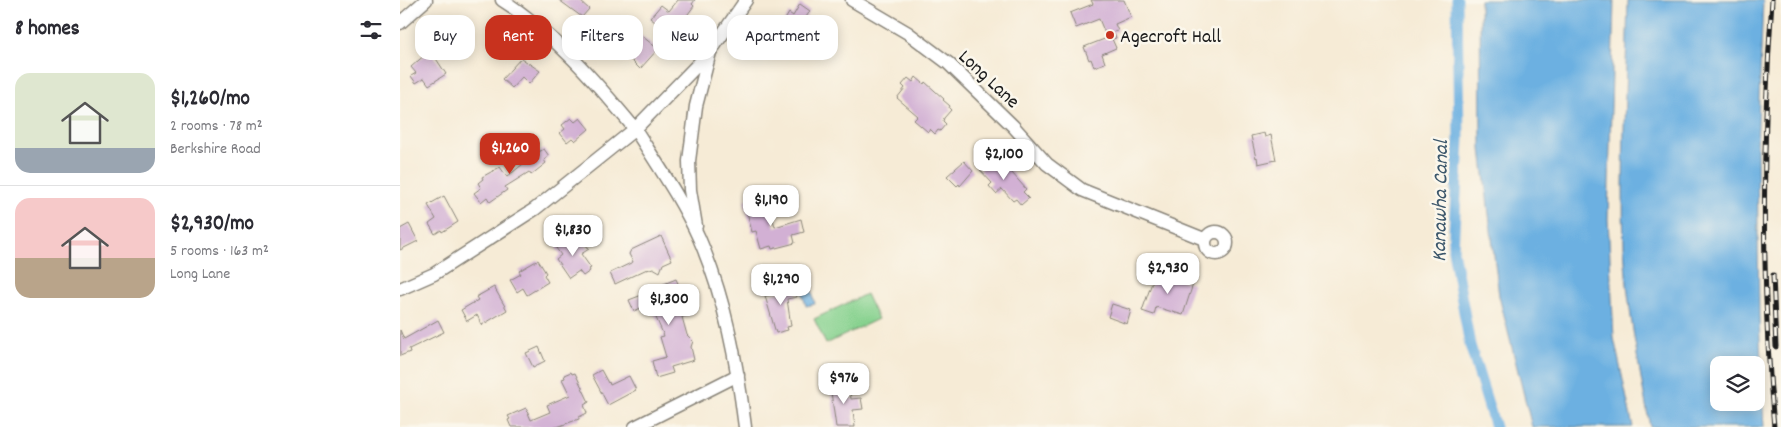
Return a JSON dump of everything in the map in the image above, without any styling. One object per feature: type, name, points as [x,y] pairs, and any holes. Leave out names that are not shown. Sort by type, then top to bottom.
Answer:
[{"type":"street","points":[[400,23],[426,0]]},
{"type":"street","points":[[502,0],[540,29],[603,91],[634,129],[668,182],[698,237],[728,323],[746,427]]},
{"type":"street","points":[[717,42],[746,0]]},
{"type":"street","name":"Long Lane","points":[[852,0],[908,33],[948,63],[1013,126],[1047,164],[1082,190],[1204,239]]},
{"type":"street","points":[[400,289],[434,274],[535,210],[634,129],[702,60]]},
{"type":"street","points":[[698,237],[690,190],[689,161],[696,106],[708,60]]},
{"type":"street","points":[[636,427],[738,375]]},
{"type":"green space","points":[[866,294],[878,319],[826,344],[814,319]]},
{"type":"water","points":[[1480,0],[1614,0],[1608,219],[1614,338],[1633,427],[1532,427],[1499,296],[1481,149]]},
{"type":"water","points":[[1628,0],[1763,0],[1757,149],[1761,356],[1710,356],[1710,411],[1763,411],[1764,427],[1650,427],[1638,360],[1626,270],[1623,216]]},
{"type":"water","points":[[808,276],[815,304],[806,306],[798,279]]},
{"type":"building","points":[[559,0],[581,0],[589,9],[584,15],[579,15]]},
{"type":"building","points":[[678,0],[695,0],[692,4],[694,6],[687,15],[653,15],[653,20],[650,18],[661,5],[669,11]]},
{"type":"building","name":"Agecroft Hall","points":[[1091,0],[1124,0],[1131,17],[1115,24],[1118,31],[1114,32],[1116,38],[1112,39],[1116,48],[1102,54],[1105,63],[1094,67],[1084,47],[1107,38],[1099,19],[1076,28],[1070,13],[1093,4]]},
{"type":"building","points":[[800,4],[810,11],[807,15],[794,15]]},
{"type":"building","points":[[643,37],[653,45],[653,55],[640,69],[631,60],[643,60]]},
{"type":"building","points":[[419,60],[437,60],[446,74],[429,85],[424,78],[416,83],[411,76],[416,73],[411,67]]},
{"type":"building","points":[[519,60],[524,60],[540,71],[529,84],[522,77],[512,88],[502,79]]},
{"type":"building","points":[[916,77],[924,84],[925,82],[950,106],[951,110],[943,121],[946,124],[935,134],[930,129],[928,132],[914,120],[918,116],[897,98],[905,88],[902,85],[908,78],[913,82]]},
{"type":"building","points":[[571,118],[575,122],[580,118],[589,129],[575,141],[572,138],[567,142],[560,133],[565,129],[562,125]]},
{"type":"building","points":[[1264,133],[1265,137],[1271,135],[1276,160],[1258,164],[1251,136]]},
{"type":"building","points":[[524,148],[531,156],[544,149],[549,156],[544,160],[546,163],[531,175],[529,172],[505,187],[507,190],[490,202],[487,197],[481,202],[474,193],[481,188],[478,183],[483,179],[482,177],[500,167],[507,177],[523,164],[515,154]]},
{"type":"building","points":[[996,158],[1001,164],[1005,165],[1026,189],[1023,192],[1029,198],[1021,205],[1016,199],[1013,201],[1002,189],[996,194],[989,186],[992,183],[980,170]]},
{"type":"building","points":[[964,161],[973,171],[960,186],[959,184],[957,186],[947,176]]},
{"type":"building","points":[[444,196],[458,222],[435,234],[429,224],[436,219],[428,205]]},
{"type":"building","points":[[758,196],[763,213],[771,212],[775,227],[801,219],[804,232],[793,235],[795,243],[772,249],[771,246],[761,249],[756,231],[752,232],[744,200]]},
{"type":"building","points":[[409,224],[418,241],[400,250],[400,229]]},
{"type":"building","points":[[574,234],[589,249],[581,254],[591,268],[583,276],[579,271],[569,278],[556,259],[561,255],[556,248]]},
{"type":"building","points":[[661,236],[672,260],[663,264],[660,272],[653,268],[647,269],[615,284],[610,273],[633,262],[629,254],[631,250]]},
{"type":"building","points":[[538,260],[546,273],[544,275],[548,282],[527,295],[523,288],[517,292],[510,280],[521,274],[519,271]]},
{"type":"building","points":[[1159,273],[1193,284],[1183,315],[1156,307],[1154,315],[1142,311],[1155,274]]},
{"type":"building","points":[[676,279],[680,288],[678,289],[690,314],[682,317],[687,335],[693,341],[691,347],[694,360],[671,367],[673,373],[656,378],[652,361],[666,357],[660,337],[664,336],[650,304],[634,311],[629,300],[660,288],[659,286]]},
{"type":"building","points":[[793,281],[797,297],[787,299],[791,326],[787,327],[788,330],[776,333],[765,296],[781,292],[779,284]]},
{"type":"building","points":[[494,287],[507,310],[482,325],[477,315],[467,321],[461,310],[478,300],[476,297]]},
{"type":"building","points":[[1112,304],[1131,310],[1127,324],[1108,317]]},
{"type":"building","points":[[438,320],[444,332],[409,349],[410,352],[400,356],[400,330],[404,339]]},
{"type":"building","points":[[539,347],[545,361],[533,367],[526,353]]},
{"type":"building","points":[[601,370],[610,385],[629,376],[636,390],[608,405],[592,375]]},
{"type":"building","points":[[571,372],[572,374],[575,373],[589,402],[584,405],[587,413],[579,417],[579,419],[557,427],[511,427],[508,416],[526,408],[531,420],[550,412],[547,405],[570,395],[562,379],[565,378],[564,375]]},
{"type":"building","points":[[849,383],[851,399],[861,398],[863,409],[853,410],[855,427],[836,427],[830,385]]},
{"type":"waterway","name":"Kanawha Canal","points":[[1457,0],[1459,140],[1453,250],[1470,345],[1495,427]]},
{"type":"railway","points":[[1772,0],[1766,107],[1764,214],[1767,320],[1774,427]]},
{"type":"railway","points":[[1773,275],[1776,347]]},
{"type":"place","name":"Agecroft Hall","points":[[1110,35]]}]
